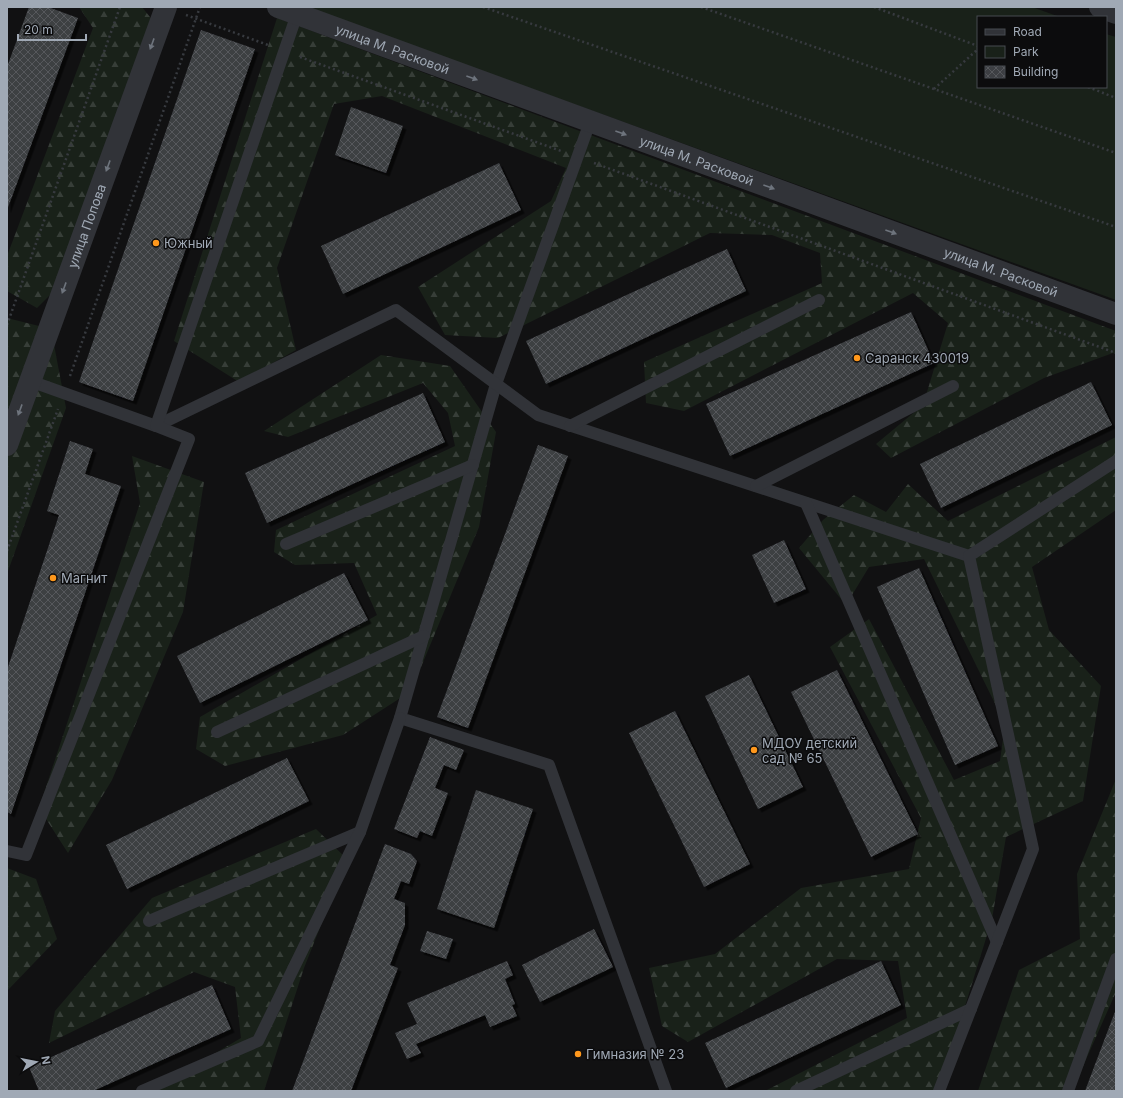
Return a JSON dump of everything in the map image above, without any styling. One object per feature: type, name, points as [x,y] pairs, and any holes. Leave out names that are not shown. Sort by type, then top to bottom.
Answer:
[{"type":"street","name":"улица Попова","points":[[7,445],[165,7]]},
{"type":"street","points":[[1100,7],[1116,13]]},
{"type":"street","name":"улица М. Расковой","points":[[287,10],[1116,314]]},
{"type":"lane","points":[[156,426],[284,51],[287,10]]},
{"type":"lane","points":[[142,1091],[258,1041],[360,832],[400,718],[496,384],[590,122]]},
{"type":"lane","points":[[570,426],[819,300]]},
{"type":"lane","points":[[156,426],[396,310],[538,415],[969,556]]},
{"type":"lane","points":[[7,851],[26,855],[189,439],[30,381]]},
{"type":"lane","points":[[756,486],[953,386]]},
{"type":"lane","points":[[969,556],[1116,461]]},
{"type":"lane","points":[[286,544],[473,465]]},
{"type":"lane","points":[[806,503],[997,942]]},
{"type":"lane","points":[[939,1091],[1033,849],[969,556]]},
{"type":"lane","points":[[217,732],[424,636]]},
{"type":"lane","points":[[400,718],[549,765],[666,1091]]},
{"type":"lane","points":[[149,921],[360,832]]},
{"type":"lane","points":[[1068,1091],[1116,959]]},
{"type":"lane","points":[[796,1091],[971,1008]]},
{"type":"path","points":[[7,325],[120,7]]},
{"type":"path","points":[[165,7],[1116,353]]},
{"type":"path","points":[[7,551],[200,7]]},
{"type":"path","points":[[483,7],[1116,227]]},
{"type":"path","points":[[702,7],[1116,153]]},
{"type":"path","points":[[874,7],[977,46]]},
{"type":"path","points":[[934,89],[977,50]]},
{"type":"path","points":[[1091,88],[1116,98]]},
{"type":"green space","points":[[79,7],[142,7],[165,36],[69,276],[37,308],[7,291],[7,256],[93,28]]},
{"type":"green space","points":[[305,7],[1032,7],[1057,16],[977,16],[977,88],[1107,88],[1107,34],[1116,37],[1116,300]]},
{"type":"green space","points":[[277,18],[1116,331],[1116,354],[1113,353],[1044,378],[891,458],[876,444],[923,405],[948,323],[913,293],[684,411],[646,403],[644,362],[822,283],[820,253],[772,235],[710,233],[498,338],[445,335],[418,287],[551,201],[566,168],[382,96],[334,104],[277,268],[296,350],[239,382],[174,341]]},
{"type":"green space","points":[[7,318],[51,329],[66,408],[7,574]]},
{"type":"green space","points":[[381,355],[450,366],[496,432],[479,527],[400,718],[405,695],[343,735],[225,766],[196,749],[200,717],[377,615],[354,563],[295,565],[274,552],[276,530],[455,446],[448,413],[423,383],[288,437],[264,431]]},
{"type":"green space","points":[[1116,437],[1116,510],[1032,567],[1049,630],[1101,686],[1083,801],[1006,837],[992,919],[953,1045],[934,1091],[765,1091],[907,1018],[898,961],[837,959],[688,1042],[662,1026],[649,968],[715,954],[801,888],[909,869],[921,818],[830,647],[869,619],[954,780],[1000,761],[1005,724],[924,559],[869,567],[846,605],[799,548],[823,520],[854,495],[886,512],[908,484],[948,521]]},
{"type":"green space","points":[[132,456],[204,482],[183,612],[112,780],[68,853],[39,808],[140,503]]},
{"type":"green space","points":[[1116,779],[1116,992],[1072,1091],[978,1091],[1019,970],[1080,939],[1077,874]]},
{"type":"green space","points":[[316,829],[347,859],[304,968],[264,1091],[151,1091],[241,1038],[235,987],[194,972],[49,1043],[55,1011],[152,898]]},
{"type":"green space","points":[[7,868],[36,879],[57,939],[7,991]]},
{"type":"building","points":[[29,7],[48,7],[78,18],[7,210],[7,67]]},
{"type":"building","points":[[201,30],[255,49],[133,401],[79,382]]},
{"type":"building","points":[[351,107],[403,126],[386,173],[335,155]]},
{"type":"building","points":[[499,163],[521,210],[343,294],[321,246]]},
{"type":"building","points":[[727,249],[746,291],[546,384],[526,341]]},
{"type":"building","points":[[911,312],[934,363],[730,456],[706,404]]},
{"type":"building","points":[[1091,382],[1112,425],[941,508],[920,464]]},
{"type":"building","points":[[423,393],[445,442],[267,523],[245,473]]},
{"type":"building","points":[[70,441],[93,449],[85,474],[121,486],[11,814],[7,812],[7,670],[59,515],[47,511]]},
{"type":"building","points":[[538,445],[568,456],[468,728],[437,717]]},
{"type":"building","points":[[784,540],[806,589],[774,603],[752,555]]},
{"type":"building","points":[[919,568],[998,746],[955,765],[877,587]]},
{"type":"building","points":[[344,573],[368,620],[200,703],[177,656]]},
{"type":"building","points":[[837,670],[918,834],[871,857],[791,692]]},
{"type":"building","points":[[749,675],[803,787],[758,809],[705,696]]},
{"type":"building","points":[[675,711],[750,864],[704,887],[629,733]]},
{"type":"building","points":[[430,737],[464,750],[456,770],[444,765],[435,788],[448,793],[432,836],[420,831],[417,838],[394,829]]},
{"type":"building","points":[[287,758],[309,801],[127,889],[106,845]]},
{"type":"building","points":[[476,790],[533,809],[494,928],[437,909]]},
{"type":"building","points":[[385,844],[411,854],[417,861],[409,884],[401,881],[394,899],[405,903],[405,925],[390,965],[398,968],[351,1091],[292,1091]]},
{"type":"building","points":[[594,929],[613,967],[540,1002],[522,965]]},
{"type":"building","points":[[427,931],[453,939],[446,959],[420,951]]},
{"type":"building","points":[[507,961],[513,975],[505,979],[515,1004],[512,1005],[517,1016],[490,1027],[485,1015],[416,1044],[421,1053],[407,1059],[395,1033],[417,1024],[407,1003]]},
{"type":"building","points":[[881,961],[901,1005],[726,1088],[705,1043]]},
{"type":"building","points":[[212,985],[231,1029],[93,1091],[39,1091],[29,1067]]},
{"type":"building","points":[[1116,1009],[1116,1091],[1085,1091]]},
{"type":"place","name":"Южный","points":[[156,243]]},
{"type":"place","name":"Саранск 430019","points":[[857,358]]},
{"type":"place","name":"Магнит","points":[[53,578]]},
{"type":"place","name":"МДОУ детский сад № 65","points":[[754,750]]},
{"type":"place","name":"Гимназия № 23","points":[[578,1054]]}]
